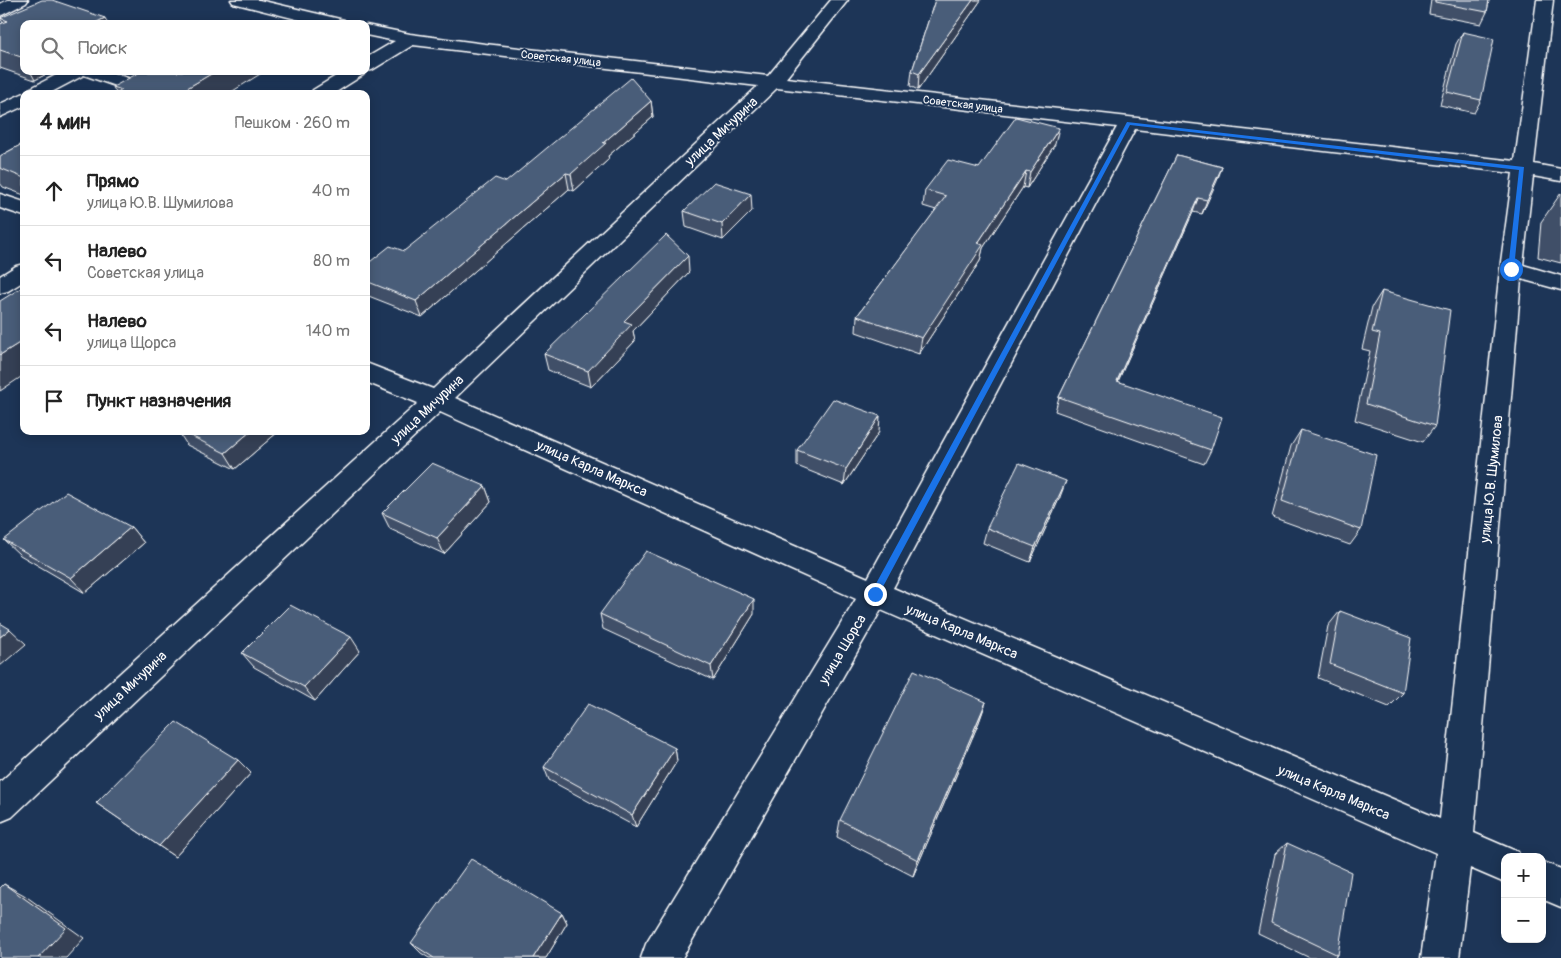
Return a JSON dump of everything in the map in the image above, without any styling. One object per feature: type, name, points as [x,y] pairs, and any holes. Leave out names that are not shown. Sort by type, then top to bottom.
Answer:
[{"type":"street","points":[[0,11],[20,0]]},
{"type":"street","points":[[239,0],[318,20]]},
{"type":"street","name":"улица Мичурина","points":[[0,805],[437,400],[774,82],[840,0]]},
{"type":"street","name":"улица Ю.В. Шумилова","points":[[1440,958],[1455,844],[1522,168],[1545,0]]},
{"type":"street","points":[[298,16],[315,5]]},
{"type":"street","name":"Советская улица","points":[[370,31],[410,39],[1522,168],[1561,175]]},
{"type":"street","points":[[370,64],[410,39]]},
{"type":"street","points":[[42,90],[70,75]]},
{"type":"street","points":[[102,75],[149,90]]},
{"type":"street","points":[[326,90],[351,75]]},
{"type":"street","points":[[0,111],[20,101]]},
{"type":"street","name":"улица Щорса","points":[[660,958],[875,594],[1129,123]]},
{"type":"street","points":[[0,200],[20,208]]},
{"type":"street","points":[[1511,269],[1561,283]]},
{"type":"street","points":[[0,286],[20,274]]},
{"type":"street","name":"улица Карла Маркса","points":[[370,374],[437,400],[875,594],[1501,863]]},
{"type":"street","points":[[1546,882],[1561,888]]},
{"type":"building","points":[[42,0],[52,0],[105,18],[101,20],[20,20],[20,57],[0,50],[0,24],[8,21],[0,18]]},
{"type":"building","points":[[935,0],[973,0],[919,74],[912,71]]},
{"type":"building","points":[[1435,0],[1489,0],[1487,12],[1435,2]]},
{"type":"building","points":[[1463,32],[1494,39],[1481,100],[1447,92]]},
{"type":"building","points":[[135,75],[209,75],[184,90],[122,90],[113,87]]},
{"type":"building","points":[[631,78],[651,101],[571,174],[566,173],[416,301],[370,283],[370,262],[390,246],[404,251],[495,178],[506,182]]},
{"type":"building","points":[[1016,117],[1059,128],[1030,172],[1026,171],[978,243],[983,245],[922,338],[857,316],[946,196],[925,190],[948,160],[979,168]]},
{"type":"building","points":[[20,145],[20,176],[0,168],[0,156]]},
{"type":"building","points":[[1177,155],[1222,167],[1207,200],[1198,198],[1117,381],[1222,417],[1211,450],[1059,397]]},
{"type":"building","points":[[714,182],[751,194],[722,224],[684,211]]},
{"type":"building","points":[[666,235],[688,256],[624,321],[632,324],[588,371],[544,354]]},
{"type":"building","points":[[20,288],[20,342],[0,355],[0,301]]},
{"type":"building","points":[[1382,291],[1450,310],[1435,426],[1366,404],[1380,334],[1372,332]]},
{"type":"building","points":[[833,399],[880,416],[846,469],[797,450]]},
{"type":"building","points":[[1301,430],[1376,455],[1361,530],[1282,501]]},
{"type":"building","points":[[189,435],[246,435],[225,453]]},
{"type":"building","points":[[432,463],[485,486],[437,538],[382,513]]},
{"type":"building","points":[[1019,463],[1066,481],[1035,547],[987,528]]},
{"type":"building","points":[[66,492],[131,527],[71,578],[4,540]]},
{"type":"building","points":[[646,551],[754,599],[711,666],[600,614]]},
{"type":"building","points":[[290,605],[351,637],[304,687],[242,653]]},
{"type":"building","points":[[1340,611],[1411,638],[1403,693],[1330,664]]},
{"type":"building","points":[[0,623],[10,629],[0,637]]},
{"type":"building","points":[[914,670],[986,702],[918,860],[840,820]]},
{"type":"building","points":[[588,704],[675,748],[632,815],[544,767]]},
{"type":"building","points":[[176,722],[238,760],[159,846],[96,803]]},
{"type":"building","points":[[1287,843],[1351,872],[1338,955],[1271,923]]},
{"type":"building","points":[[471,859],[562,913],[533,958],[434,958],[411,943]]},
{"type":"building","points":[[4,884],[66,928],[38,958],[0,958],[0,888]]},
{"type":"route","points":[[875,594],[1129,123],[1522,168],[1511,269]]}]
